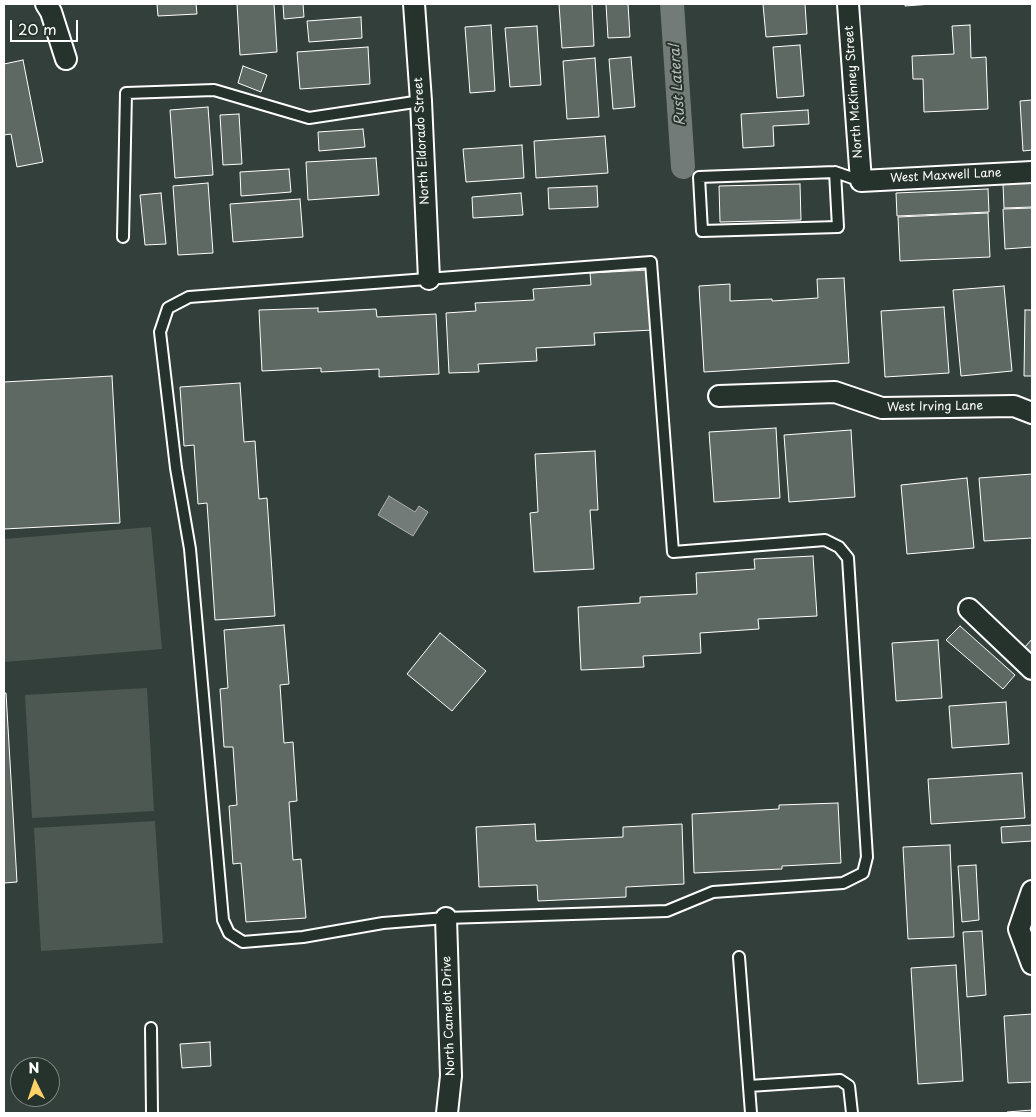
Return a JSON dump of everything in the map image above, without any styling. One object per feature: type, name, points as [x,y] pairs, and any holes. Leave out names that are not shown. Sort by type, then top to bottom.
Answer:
[{"type":"street","points":[[46,4],[51,12],[66,59]]},
{"type":"street","name":"North Eldorado Street","points":[[414,4],[421,102],[429,279]]},
{"type":"street","name":"North McKinney Street","points":[[848,4],[861,181]]},
{"type":"street","name":"West Maxwell Lane","points":[[861,181],[1032,172]]},
{"type":"street","name":"West Irving Lane","points":[[719,396],[835,392],[882,408],[1014,406],[1032,413]]},
{"type":"street","points":[[969,610],[1032,669]]},
{"type":"street","points":[[1032,891],[1019,929],[1032,964]]},
{"type":"street","name":"North Camelot Drive","points":[[446,918],[451,1076],[447,1113]]},
{"type":"lane","points":[[123,237],[126,93],[214,90],[309,118],[421,102]]},
{"type":"lane","points":[[835,172],[838,227],[702,231],[699,177],[835,172],[861,181]]},
{"type":"lane","points":[[651,262],[673,552],[825,540],[838,547],[848,558],[867,856],[864,873],[843,883],[713,892],[667,911],[446,918],[383,924],[303,937],[243,942],[229,933],[223,920],[190,549],[176,468],[160,332],[168,308],[189,297],[651,262]]},
{"type":"lane","points":[[740,957],[752,1113]]},
{"type":"lane","points":[[151,1028],[152,1113]]},
{"type":"lane","points":[[749,1086],[840,1080],[850,1086],[852,1113]]},
{"type":"shaded area","points":[[389,496],[415,512],[419,506],[428,512],[413,536],[378,515]]},
{"type":"shaded area","points":[[151,527],[162,649],[4,662],[4,539]]},
{"type":"shaded area","points":[[147,688],[154,811],[32,818],[25,695]]},
{"type":"shaded area","points":[[155,821],[163,943],[41,951],[34,828]]},
{"type":"building","points":[[157,4],[196,4],[197,14],[158,16]]},
{"type":"building","points":[[237,4],[274,4],[277,52],[240,55]]},
{"type":"building","points":[[283,4],[303,4],[304,17],[284,19]]},
{"type":"building","points":[[559,4],[592,4],[594,46],[562,48]]},
{"type":"building","points":[[606,4],[628,4],[630,37],[608,38]]},
{"type":"building","points":[[763,4],[805,4],[807,34],[766,37]]},
{"type":"building","points":[[905,4],[932,4],[905,6]]},
{"type":"building","points":[[361,17],[362,38],[309,42],[307,21]]},
{"type":"building","points":[[491,25],[495,91],[470,93],[465,27]]},
{"type":"building","points":[[970,25],[971,58],[986,57],[988,109],[924,112],[923,79],[913,79],[912,56],[954,54],[952,26]]},
{"type":"building","points":[[537,26],[541,85],[510,87],[505,28]]},
{"type":"building","points":[[800,45],[804,96],[777,98],[773,47]]},
{"type":"building","points":[[368,47],[370,84],[300,89],[297,52]]},
{"type":"building","points":[[631,57],[635,107],[613,109],[609,59]]},
{"type":"building","points":[[595,58],[599,117],[567,119],[563,61]]},
{"type":"building","points":[[23,60],[43,162],[17,167],[11,134],[4,135],[4,64]]},
{"type":"building","points":[[243,66],[267,75],[261,92],[238,83]]},
{"type":"building","points":[[1032,100],[1032,150],[1023,151],[1020,101]]},
{"type":"building","points":[[208,107],[213,175],[175,178],[170,110]]},
{"type":"building","points":[[808,110],[809,124],[773,126],[774,146],[743,148],[741,114]]},
{"type":"building","points":[[239,114],[242,164],[223,165],[220,115]]},
{"type":"building","points":[[363,129],[365,147],[319,151],[318,132]]},
{"type":"building","points":[[605,136],[608,173],[536,178],[534,141]]},
{"type":"building","points":[[522,145],[524,178],[466,182],[463,149]]},
{"type":"building","points":[[376,158],[379,195],[308,200],[306,162]]},
{"type":"building","points":[[289,169],[291,192],[241,196],[240,172]]},
{"type":"building","points":[[1032,182],[1032,207],[1004,208],[1003,184]]},
{"type":"building","points":[[208,183],[213,253],[178,255],[173,186]]},
{"type":"building","points":[[800,184],[801,220],[720,222],[719,186]]},
{"type":"building","points":[[597,186],[598,207],[549,209],[548,188]]},
{"type":"building","points":[[988,189],[989,212],[897,216],[896,193]]},
{"type":"building","points":[[161,193],[166,244],[145,245],[140,195]]},
{"type":"building","points":[[521,193],[523,215],[473,218],[472,197]]},
{"type":"building","points":[[300,199],[303,237],[233,242],[230,204]]},
{"type":"building","points":[[1032,208],[1032,247],[1005,249],[1003,209]]},
{"type":"building","points":[[988,213],[990,257],[900,261],[898,217]]},
{"type":"building","points":[[649,270],[653,330],[594,333],[595,345],[536,348],[537,361],[478,364],[479,372],[449,373],[446,313],[476,311],[475,303],[534,300],[533,289],[591,285],[590,273]]},
{"type":"building","points":[[844,278],[849,363],[704,372],[699,286],[730,284],[730,301],[772,299],[772,301],[818,298],[817,279]]},
{"type":"building","points":[[1004,286],[1012,371],[961,376],[953,290]]},
{"type":"building","points":[[944,307],[949,373],[885,377],[881,311]]},
{"type":"building","points":[[318,308],[318,312],[376,309],[377,317],[436,314],[439,374],[379,377],[379,369],[321,372],[321,368],[262,371],[259,310]]},
{"type":"building","points":[[1025,310],[1032,310],[1032,376],[1024,376]]},
{"type":"building","points":[[112,376],[120,523],[4,529],[4,382]]},
{"type":"building","points":[[240,383],[244,442],[255,441],[259,499],[267,498],[275,616],[215,620],[207,503],[198,504],[194,445],[184,446],[180,387]]},
{"type":"building","points":[[776,428],[780,498],[714,502],[709,432]]},
{"type":"building","points":[[851,430],[855,497],[789,502],[784,435]]},
{"type":"building","points":[[595,451],[598,510],[590,510],[594,569],[534,572],[530,513],[538,512],[535,454]]},
{"type":"building","points":[[1032,474],[1032,538],[984,541],[979,478]]},
{"type":"building","points":[[967,478],[974,548],[907,554],[901,485]]},
{"type":"building","points":[[813,556],[817,616],[758,619],[759,629],[700,633],[701,653],[643,656],[644,667],[581,670],[578,607],[640,603],[640,597],[697,594],[696,573],[755,569],[754,559]]},
{"type":"building","points":[[284,625],[289,684],[280,685],[284,743],[293,742],[297,801],[289,802],[293,860],[301,859],[306,918],[246,922],[241,863],[233,864],[229,806],[237,805],[233,747],[224,747],[220,689],[228,688],[224,630]]},
{"type":"building","points":[[960,626],[1015,675],[1003,689],[946,640]]},
{"type":"building","points":[[440,633],[486,671],[452,711],[407,674]]},
{"type":"building","points":[[1032,639],[1032,655],[1024,648]]},
{"type":"building","points":[[938,640],[942,698],[896,701],[892,643]]},
{"type":"building","points":[[4,693],[6,693],[17,882],[4,883]]},
{"type":"building","points":[[1006,702],[1009,744],[952,748],[949,706]]},
{"type":"building","points":[[1022,773],[1025,818],[931,824],[928,779]]},
{"type":"building","points":[[838,803],[841,863],[782,866],[782,869],[694,873],[692,814],[779,809],[779,805]]},
{"type":"building","points":[[535,824],[536,841],[623,837],[623,827],[682,824],[684,884],[626,887],[626,897],[538,901],[537,885],[479,887],[476,827]]},
{"type":"building","points":[[1032,825],[1032,841],[1002,843],[1001,827]]},
{"type":"building","points":[[950,845],[954,937],[908,939],[903,847]]},
{"type":"building","points":[[976,865],[979,920],[962,922],[958,866]]},
{"type":"building","points":[[982,931],[986,995],[967,997],[963,932]]},
{"type":"building","points":[[956,965],[963,1081],[918,1084],[911,968]]},
{"type":"building","points":[[1032,1014],[1032,1082],[1008,1083],[1004,1016]]},
{"type":"building","points":[[210,1042],[211,1066],[182,1068],[180,1044]]},
{"type":"building","points":[[1032,1110],[1032,1113],[1007,1113],[1007,1112]]},
{"type":"waterway","name":"Rust Lateral","points":[[672,4],[683,167]]}]
